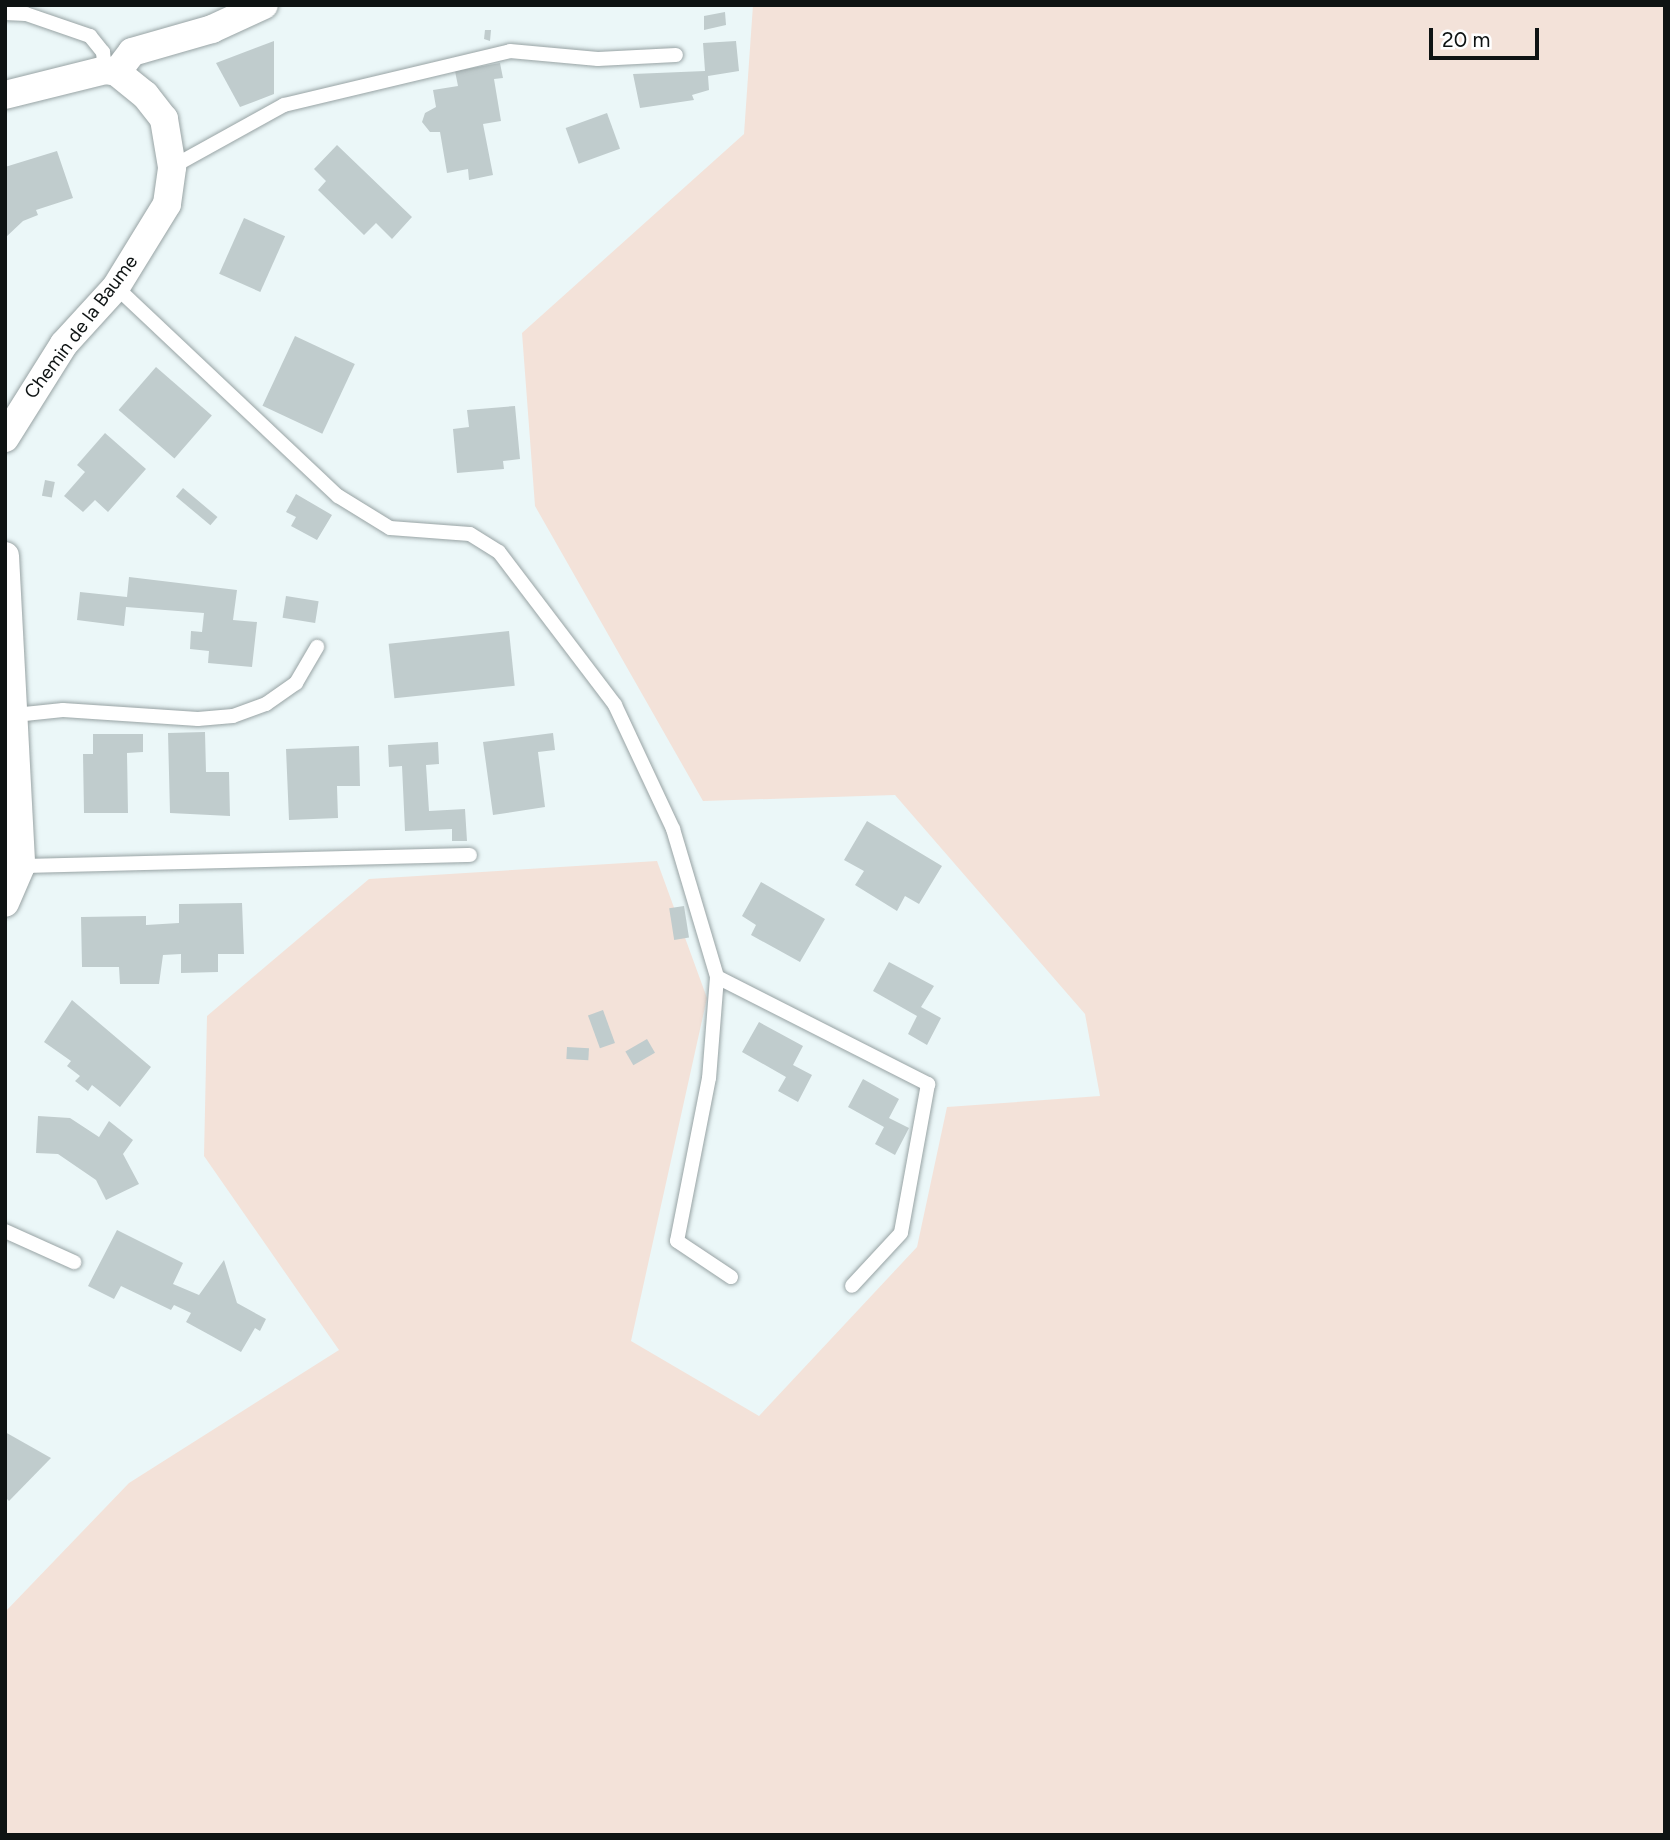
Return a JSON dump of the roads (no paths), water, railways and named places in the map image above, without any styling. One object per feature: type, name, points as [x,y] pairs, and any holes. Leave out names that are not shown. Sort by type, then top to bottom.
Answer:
[{"type":"street","points":[[5,95],[111,71],[132,52],[212,29],[264,5]]},
{"type":"street","name":"Chemin de la Baume","points":[[5,438],[64,344],[116,287],[167,204],[172,167],[164,119],[145,95],[111,71]]},
{"type":"street","points":[[5,556],[21,866],[5,904]]},
{"type":"lane","points":[[5,13],[26,14],[90,36],[103,52],[111,71]]},
{"type":"lane","points":[[172,167],[284,105],[510,51],[598,59],[676,55]]},
{"type":"lane","points":[[116,287],[338,496],[390,528],[470,534],[499,552],[615,705],[673,829],[717,977],[709,1078],[677,1241],[731,1277]]},
{"type":"lane","points":[[15,715],[63,710],[198,719],[233,716],[266,704],[296,683],[317,648]]},
{"type":"lane","points":[[21,866],[470,855]]},
{"type":"lane","points":[[717,977],[928,1084],[901,1233],[852,1286]]},
{"type":"lane","points":[[5,1230],[74,1262]]}]
